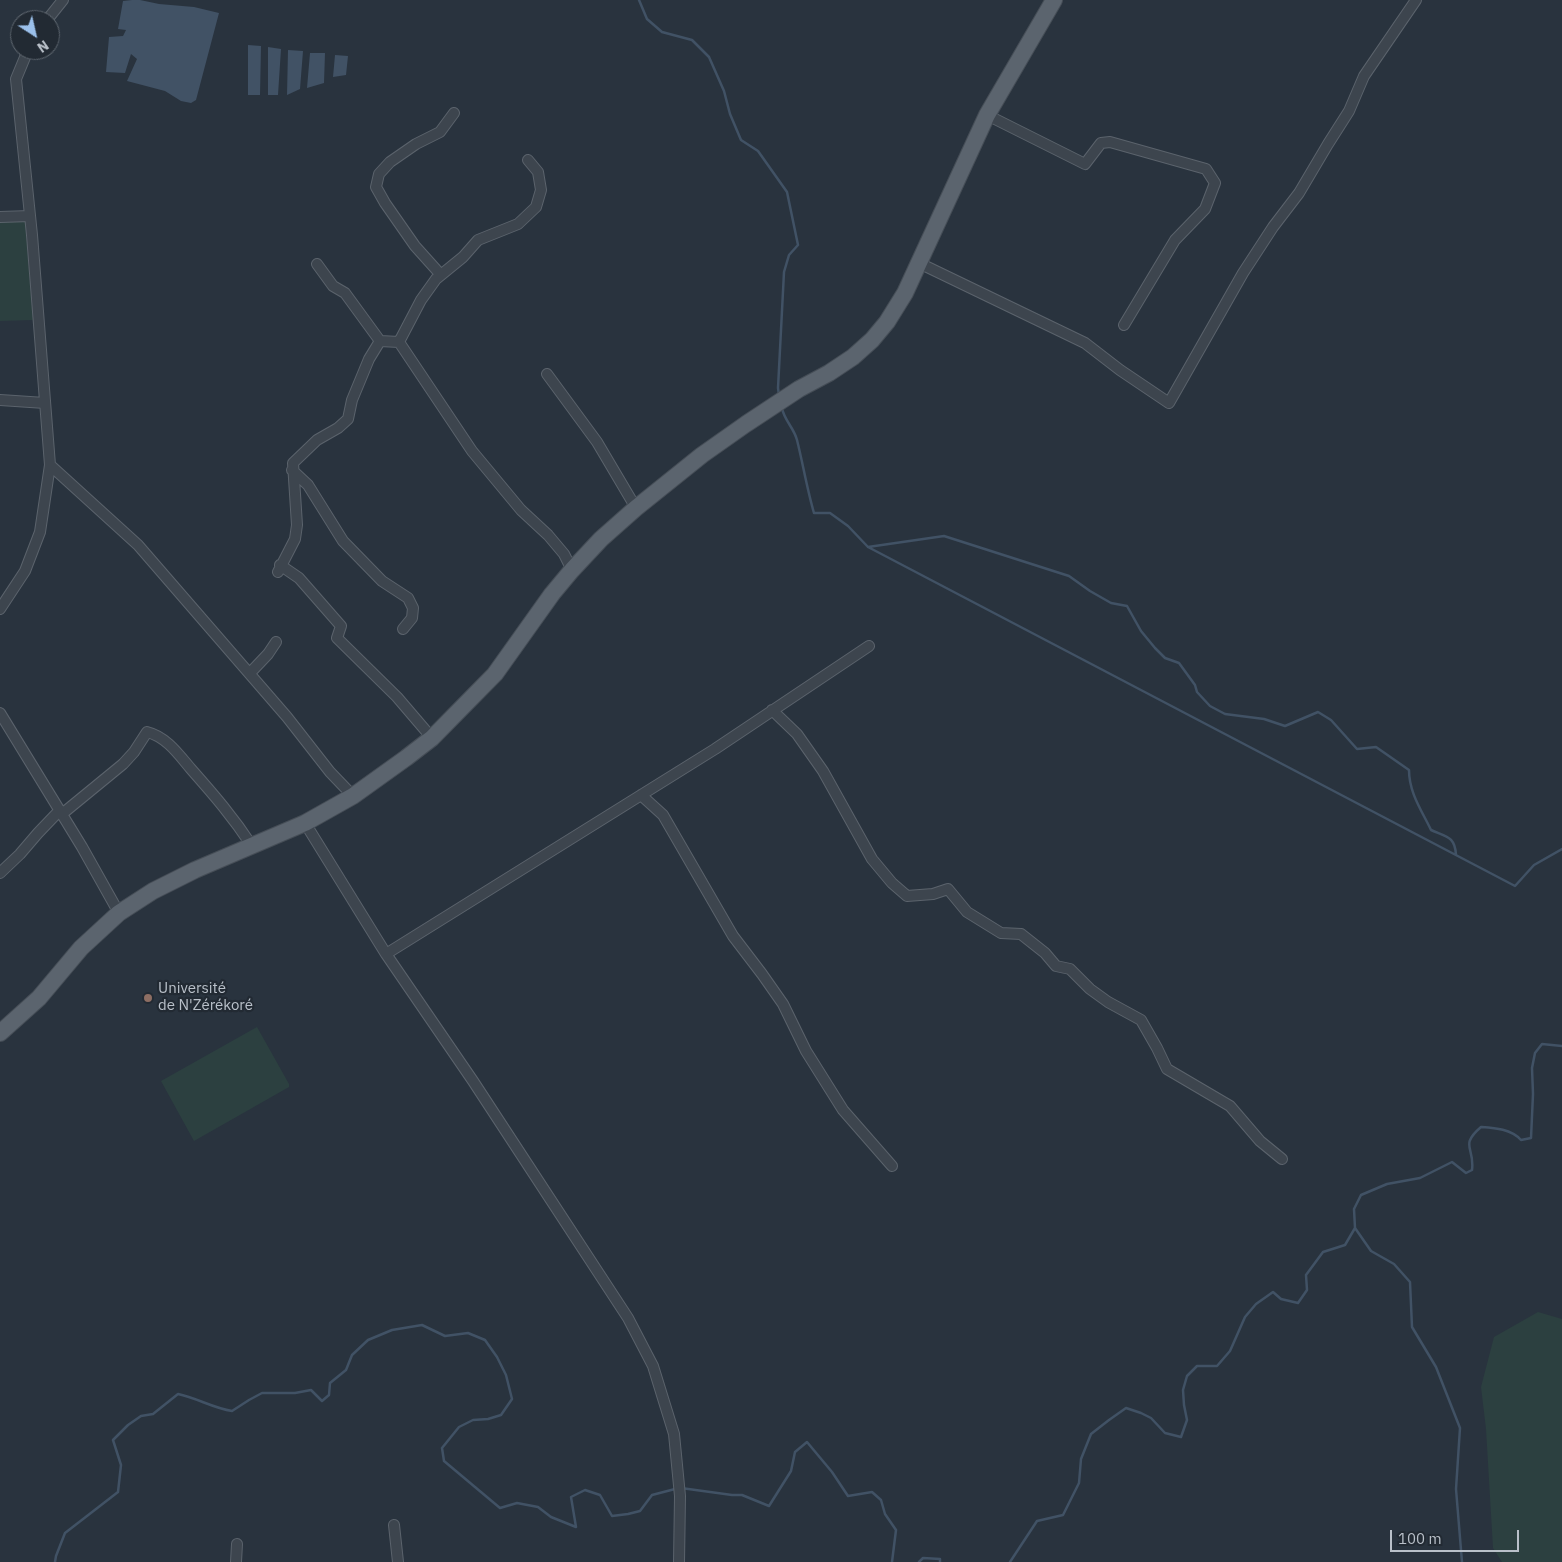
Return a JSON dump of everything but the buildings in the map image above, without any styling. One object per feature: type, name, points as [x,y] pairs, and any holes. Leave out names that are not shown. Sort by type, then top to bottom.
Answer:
[{"type":"main road","points":[[0,1033],[39,998],[81,948],[119,913],[195,870],[305,823],[353,796],[432,738],[495,674],[552,594],[601,539],[702,455],[799,389],[837,368],[872,340],[887,322],[905,293],[987,116],[1054,0]]},
{"type":"street","points":[[54,10],[63,0]]},
{"type":"street","points":[[919,263],[1085,343],[1120,370],[1169,403],[1242,273],[1272,227],[1299,193],[1349,111],[1364,76],[1416,0]]},
{"type":"street","points":[[0,609],[25,571],[40,532],[50,465],[30,216],[16,79],[24,60]]},
{"type":"street","points":[[441,275],[409,238],[376,187],[379,174],[390,162],[416,144],[440,132],[454,113]]},
{"type":"street","points":[[987,116],[1085,164],[1100,143],[1110,142],[1206,169],[1215,183],[1205,209],[1175,240],[1124,325]]},
{"type":"street","points":[[399,342],[421,300],[436,279],[463,257],[478,240],[518,224],[536,207],[542,190],[538,172],[528,160]]},
{"type":"street","points":[[0,216],[30,216]]},
{"type":"street","points":[[317,264],[333,286],[345,293],[380,341]]},
{"type":"street","points":[[380,341],[399,342]]},
{"type":"street","points":[[380,341],[369,359],[352,400],[348,419],[338,428],[318,440],[293,463],[296,524],[294,539],[279,569],[299,578],[341,626],[337,638],[397,697],[432,738]]},
{"type":"street","points":[[399,342],[472,452],[521,510],[548,535],[564,554],[572,570]]},
{"type":"street","points":[[547,374],[597,442],[636,508]]},
{"type":"street","points":[[0,400],[45,403]]},
{"type":"street","points":[[50,465],[138,545],[250,673],[330,772],[353,796]]},
{"type":"street","points":[[292,470],[308,485],[343,541],[382,582],[408,598],[413,608],[412,618],[403,629]]},
{"type":"street","points":[[250,673],[268,654],[276,642]]},
{"type":"street","points":[[386,954],[715,749],[869,646]]},
{"type":"street","points":[[772,710],[797,734],[823,771],[872,859],[892,883],[907,896],[933,894],[948,889],[967,912],[1001,933],[1021,934],[1034,943],[1056,966],[1070,968],[1090,989],[1108,1002],[1141,1020],[1157,1048],[1166,1069],[1230,1106],[1260,1141],[1282,1159]]},
{"type":"street","points":[[0,713],[61,812],[119,913]]},
{"type":"street","points":[[0,873],[61,812],[122,764],[134,752],[147,732],[156,734],[167,742],[217,797],[252,846]]},
{"type":"street","points":[[641,795],[663,815],[733,936],[783,1004],[806,1051],[843,1110],[892,1166]]},
{"type":"street","points":[[305,823],[386,954],[477,1087],[628,1318],[653,1366],[674,1434],[680,1496],[679,1562]]},
{"type":"street","points":[[394,1525],[398,1562]]},
{"type":"street","points":[[236,1562],[237,1544]]},
{"type":"green space","points":[[25,219],[33,320],[0,321],[0,221]]},
{"type":"green space","points":[[257,1027],[289,1087],[194,1141],[161,1081]]},
{"type":"green space","points":[[1538,1312],[1562,1319],[1562,1562],[1502,1562],[1493,1548],[1486,1429],[1481,1387],[1494,1337]]},
{"type":"water","points":[[132,0],[194,7],[219,13],[196,100],[191,103],[181,101],[165,91],[127,81],[137,59],[131,54],[125,73],[106,72],[109,37],[123,36],[126,30],[118,29],[123,1]]},
{"type":"water","points":[[248,45],[261,46],[260,95],[248,95]]},
{"type":"water","points":[[268,47],[281,49],[278,95],[268,95]]},
{"type":"water","points":[[288,50],[303,51],[300,89],[287,95]]},
{"type":"water","points":[[310,53],[325,53],[324,83],[307,88]]},
{"type":"water","points":[[335,55],[348,56],[346,75],[333,77]]},
{"type":"waterway","points":[[639,0],[647,19],[662,32],[692,40],[709,57],[724,91],[730,114],[741,140],[758,151],[787,192],[798,245],[789,255],[784,272],[779,395]]},
{"type":"waterway","points":[[782,408],[797,440],[814,513],[830,513],[848,526],[868,547],[1515,886],[1534,865],[1562,849]]},
{"type":"waterway","points":[[868,547],[944,536],[1069,576],[1111,603],[1127,606],[1141,631],[1155,648],[1165,658],[1179,663],[1195,685],[1197,692],[1210,706],[1225,714],[1264,719],[1285,726],[1318,712],[1331,720],[1357,749],[1376,747],[1409,770],[1411,786],[1431,830],[1449,838],[1454,844],[1456,855]]},
{"type":"waterway","points":[[1010,1562],[1037,1521],[1063,1515],[1079,1483],[1081,1459],[1091,1434],[1109,1420],[1126,1408],[1151,1418],[1165,1433],[1181,1437],[1187,1420],[1183,1390],[1187,1376],[1197,1366],[1217,1366],[1230,1351],[1245,1317],[1256,1304],[1273,1292],[1281,1299],[1298,1303],[1307,1290],[1306,1275],[1323,1252],[1345,1245],[1355,1228],[1354,1209],[1361,1195],[1387,1184],[1420,1178],[1452,1162],[1466,1173],[1472,1170],[1472,1156],[1469,1143],[1474,1133],[1481,1127],[1508,1131],[1521,1140],[1531,1138],[1532,1068],[1535,1053],[1542,1044],[1562,1046]]},
{"type":"waterway","points":[[1355,1228],[1371,1251],[1394,1264],[1410,1282],[1412,1327],[1436,1367],[1460,1428],[1456,1489],[1462,1562]]},
{"type":"waterway","points":[[55,1562],[65,1533],[118,1492],[121,1465],[113,1440],[128,1425],[141,1416],[153,1414],[178,1394],[232,1411],[262,1393],[295,1393],[311,1390],[322,1401],[329,1395],[330,1383],[346,1370],[352,1355],[368,1340],[392,1330],[422,1325],[445,1336],[468,1333],[485,1340],[497,1357],[506,1375],[512,1399],[501,1415],[488,1419],[473,1420],[459,1427],[442,1448],[444,1461],[500,1508],[517,1503],[538,1507],[551,1517],[576,1527],[571,1497],[585,1490],[600,1495],[612,1516],[640,1511],[652,1495],[675,1489]]},
{"type":"waterway","points":[[681,1488],[742,1495],[769,1506],[791,1471],[795,1452],[807,1442],[832,1472],[848,1496],[872,1492],[881,1500],[885,1514],[896,1530],[892,1562]]},
{"type":"waterway","points":[[919,1562],[923,1558],[940,1559],[940,1562]]},
{"type":"place","name":"Université de N'Zérékoré","points":[[148,998]]}]
